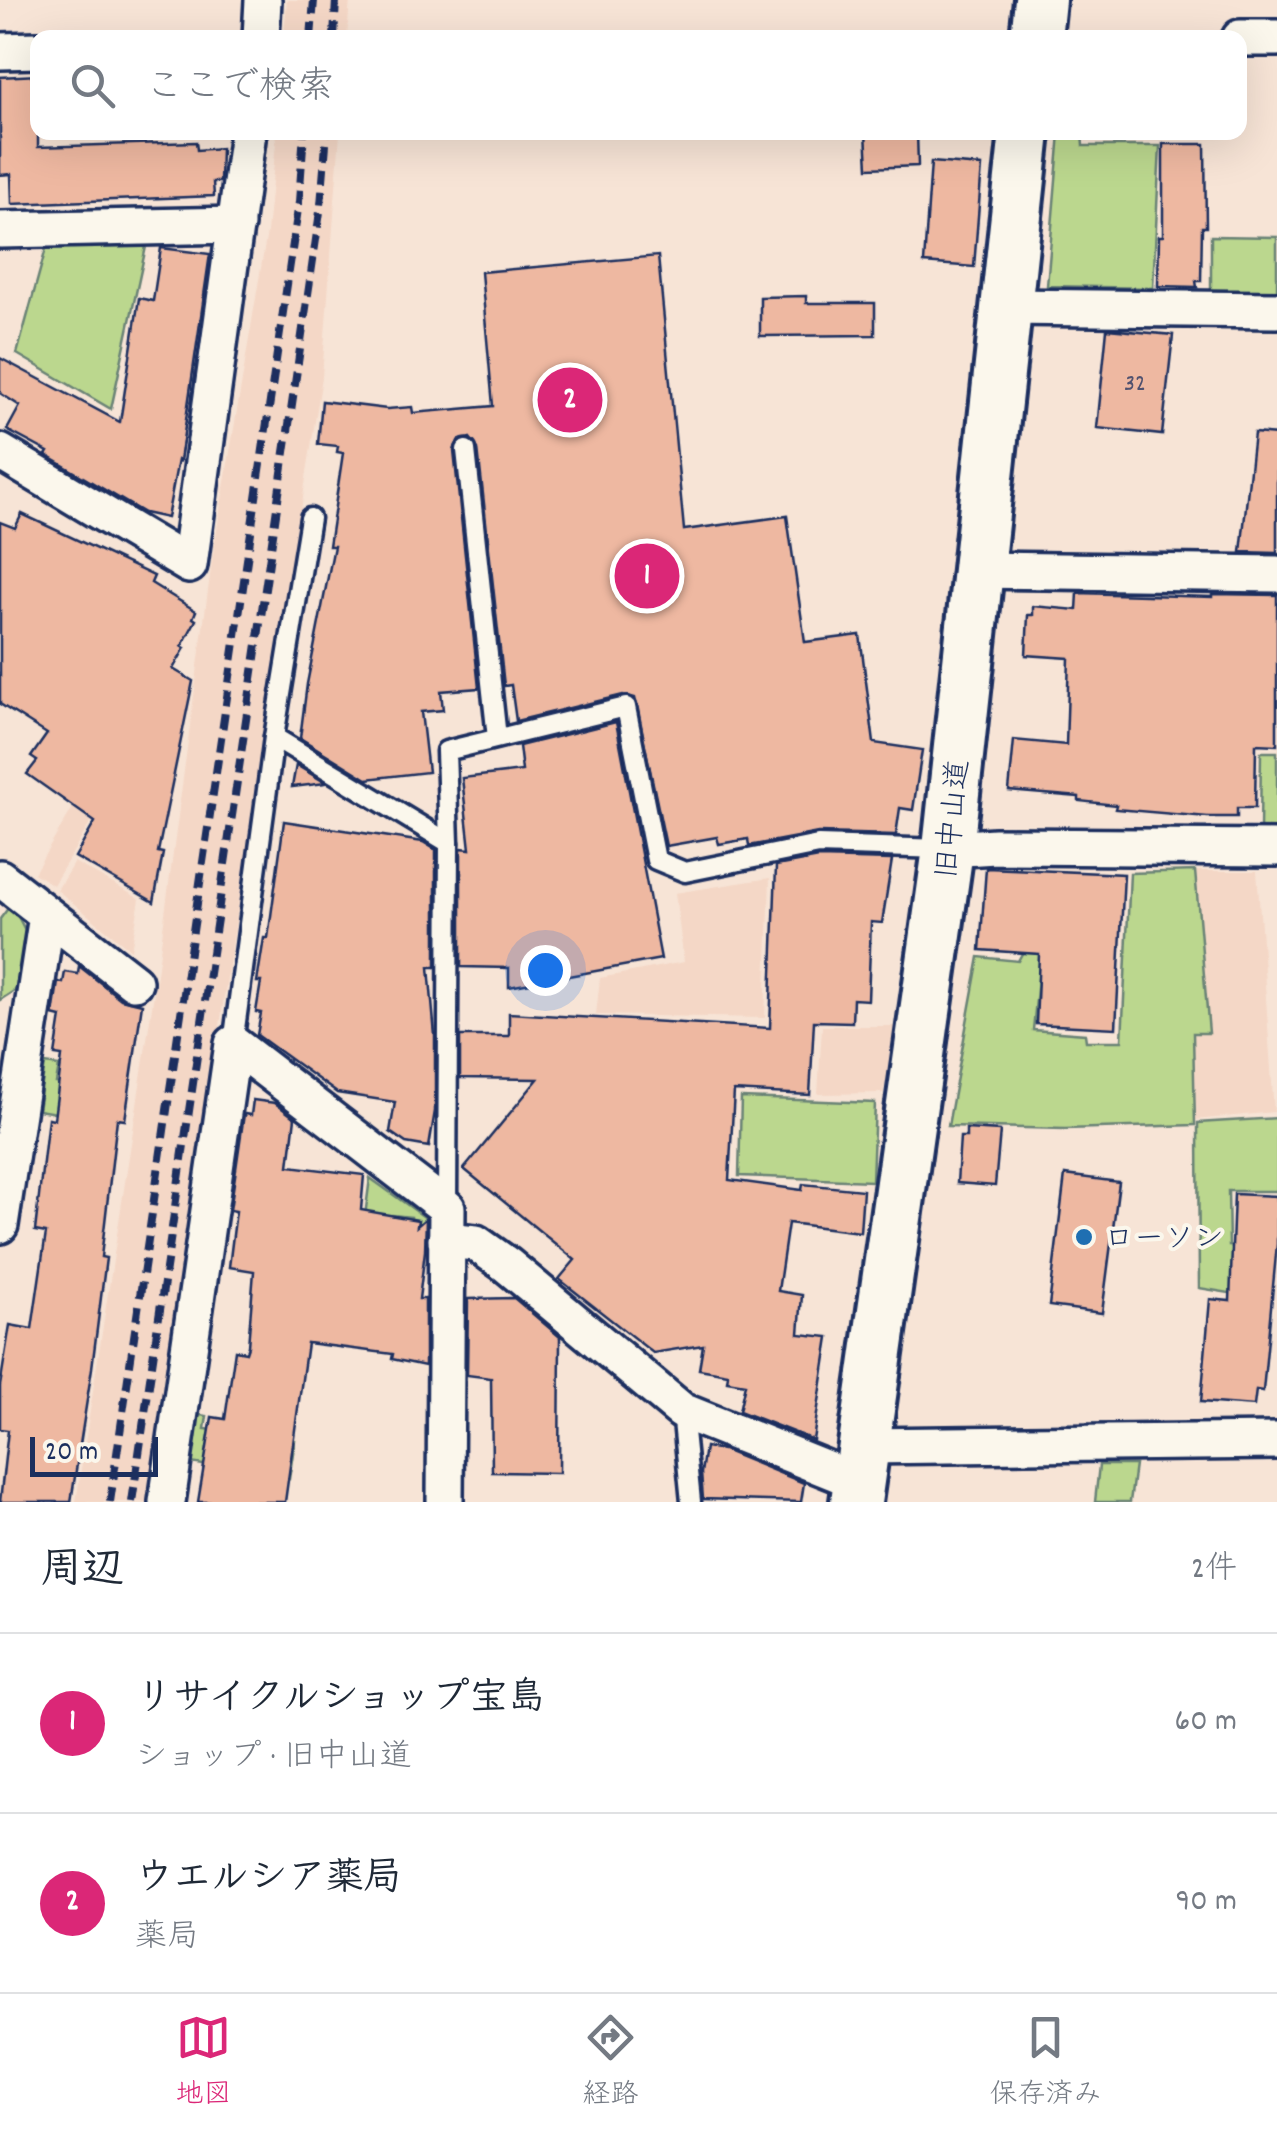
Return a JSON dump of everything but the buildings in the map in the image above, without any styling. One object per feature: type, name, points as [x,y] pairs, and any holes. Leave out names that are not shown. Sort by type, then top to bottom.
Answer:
[{"type":"main road","points":[[1037,30],[1040,0]]},
{"type":"main road","name":"旧中山道","points":[[860,1477],[948,849],[1023,140]]},
{"type":"street","points":[[261,30],[263,0]]},
{"type":"street","points":[[1247,38],[1277,38]]},
{"type":"street","points":[[0,51],[30,50]]},
{"type":"street","points":[[0,452],[190,565],[247,140]]},
{"type":"street","points":[[0,230],[236,225]]},
{"type":"street","points":[[1004,307],[1277,310]]},
{"type":"street","points":[[977,570],[1277,574]]},
{"type":"street","points":[[948,849],[1277,848]]},
{"type":"street","points":[[0,878],[134,982]]},
{"type":"street","points":[[0,1225],[15,1022],[47,914]]},
{"type":"street","points":[[233,1044],[447,1224],[508,1265],[682,1410],[860,1477],[1277,1441]]},
{"type":"street","points":[[166,1502],[233,1044]]},
{"type":"street","points":[[445,1502],[447,1224]]},
{"type":"lane","points":[[466,450],[497,738]]},
{"type":"lane","points":[[233,1044],[274,737],[310,518]]},
{"type":"lane","points":[[447,1224],[446,751],[626,707],[656,860],[685,872],[818,845],[948,849]]},
{"type":"lane","points":[[274,737],[449,843]]},
{"type":"lane","points":[[682,1410],[691,1502]]},
{"type":"shaded area","points":[[287,0],[350,0],[348,30],[285,30]]},
{"type":"shaded area","points":[[276,140],[339,140],[322,377],[223,1004],[154,1502],[76,1502],[157,974],[213,553],[267,232]]},
{"type":"shaded area","points":[[115,737],[107,796],[53,885],[34,873]]},
{"type":"shaded area","points":[[74,862],[140,899],[131,950],[57,890]]},
{"type":"shaded area","points":[[1195,871],[1257,871],[1274,1112],[1195,1120],[1193,1032],[1209,1032]]},
{"type":"shaded area","points":[[770,878],[765,1018],[596,1015],[600,978],[684,962],[675,893]]},
{"type":"shaded area","points":[[822,1026],[900,1026],[883,1093],[818,1094]]},
{"type":"green space","points":[[1059,140],[1083,140],[1083,146],[1160,146],[1153,288],[1047,286]]},
{"type":"green space","points":[[1211,236],[1277,237],[1277,296],[1211,295]]},
{"type":"green space","points":[[147,242],[111,409],[17,354],[47,245]]},
{"type":"green space","points":[[1261,752],[1277,752],[1277,831],[1260,831]]},
{"type":"green space","points":[[1195,871],[1209,1033],[1193,1033],[1195,1125],[1065,1129],[948,1126],[979,957],[1018,961],[1025,948],[1041,949],[1033,1030],[1085,1034],[1086,1041],[1122,1041],[1130,873]]},
{"type":"green space","points":[[9,907],[14,909],[26,932],[17,989],[0,1000],[0,919]]},
{"type":"green space","points":[[45,1064],[59,1066],[56,1083],[65,1085],[68,1115],[38,1110]]},
{"type":"green space","points":[[741,1098],[875,1103],[872,1181],[739,1176]]},
{"type":"green space","points":[[1277,1118],[1277,1191],[1228,1191],[1229,1246],[1269,1248],[1266,1299],[1199,1288],[1198,1123]]},
{"type":"green space","points":[[370,1178],[427,1219],[426,1226],[411,1223],[411,1217],[392,1215],[362,1239]]},
{"type":"green space","points":[[192,1414],[207,1416],[205,1429],[295,1440],[289,1479],[185,1462]]},
{"type":"green space","points":[[1099,1465],[1135,1465],[1130,1502],[1095,1502]]},
{"type":"railway","points":[[312,30],[314,0]]},
{"type":"railway","points":[[334,30],[336,0]]},
{"type":"railway","points":[[110,1502],[299,202],[303,140]]},
{"type":"railway","points":[[132,1502],[321,205],[326,140]]},
{"type":"place","name":"ウエルシア薬局","points":[[570,400]]},
{"type":"place","name":"リサイクルショップ宝島","points":[[647,576]]},
{"type":"place","name":"ローソン","points":[[1084,1237]]}]
